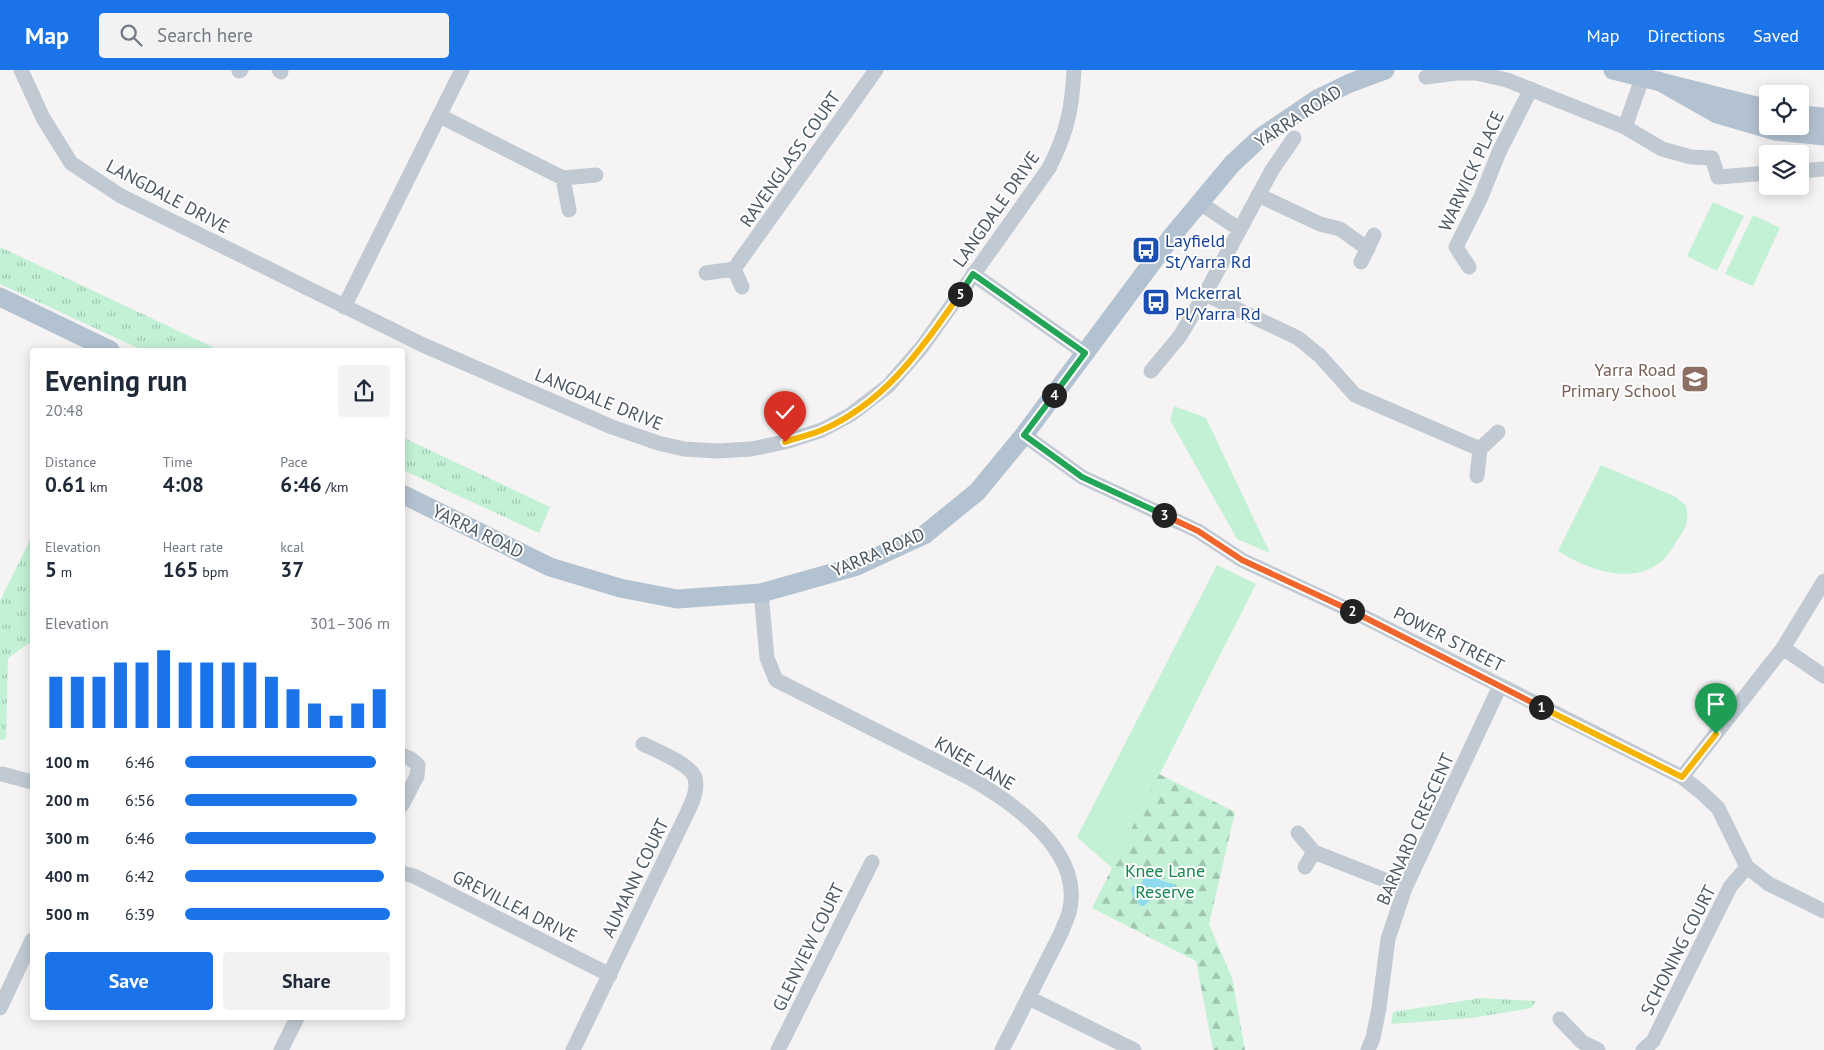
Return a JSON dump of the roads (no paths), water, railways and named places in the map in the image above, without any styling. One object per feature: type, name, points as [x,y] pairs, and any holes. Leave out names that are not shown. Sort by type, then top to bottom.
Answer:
[{"type":"main road","name":"YARRA ROAD","points":[[405,495],[550,567],[620,588],[677,599],[761,593],[857,566],[924,536],[977,492],[1024,435],[1172,236],[1232,164],[1261,137],[1318,99],[1350,83],[1385,70]]},
{"type":"main road","points":[[1614,70],[1649,76],[1724,99],[1759,107]]},
{"type":"main road","points":[[1649,76],[1717,114],[1775,131],[1824,136]]},
{"type":"main road","points":[[1809,116],[1824,117]]},
{"type":"main road","points":[[0,298],[106,348]]},
{"type":"street","name":"LANGDALE DRIVE","points":[[21,70],[43,118],[71,163],[121,196],[423,345],[612,428],[676,447],[717,452],[751,449],[785,442],[822,430],[850,415],[888,386],[904,370],[1049,168],[1060,147],[1068,125],[1073,97],[1074,70]]},
{"type":"street","points":[[344,307],[462,70]]},
{"type":"street","name":"RAVENGLASS COURT","points":[[734,269],[876,70]]},
{"type":"street","points":[[1426,77],[1476,72],[1508,80],[1625,127],[1662,149],[1691,157],[1712,158],[1718,176],[1759,174]]},
{"type":"street","points":[[1625,127],[1649,76]]},
{"type":"street","name":"WARWICK PLACE","points":[[1469,267],[1456,248],[1481,197],[1499,152],[1531,89]]},
{"type":"street","points":[[440,116],[563,178],[596,175]]},
{"type":"street","points":[[1151,371],[1180,336],[1205,294],[1258,194],[1294,138]]},
{"type":"street","points":[[1809,170],[1824,169]]},
{"type":"street","points":[[563,178],[569,210]]},
{"type":"street","points":[[1258,194],[1320,224],[1340,229],[1368,248]]},
{"type":"street","points":[[1200,203],[1239,229]]},
{"type":"street","points":[[706,273],[734,269],[742,287]]},
{"type":"street","points":[[973,274],[1085,353]]},
{"type":"street","points":[[1205,294],[1298,338],[1320,356],[1355,395],[1480,449]]},
{"type":"street","points":[[1477,476],[1480,449],[1498,432]]},
{"type":"street","name":"POWER STREET","points":[[1024,435],[1082,477],[1198,531],[1242,560],[1360,615],[1682,777],[1718,808],[1747,867],[1769,884],[1824,911]]},
{"type":"street","points":[[1682,777],[1783,648],[1824,580]]},
{"type":"street","name":"KNEE LANE","points":[[761,593],[767,658],[776,680],[970,778],[999,795],[1029,819],[1050,840],[1064,864],[1070,891],[1069,912],[1062,931],[1002,1050]]},
{"type":"street","points":[[1783,648],[1824,676]]},
{"type":"street","name":"BARNARD CRESCENT","points":[[1368,1050],[1373,1038],[1378,1014],[1388,939],[1405,888],[1500,686]]},
{"type":"street","name":"AUMANN COURT","points":[[572,1050],[610,975],[689,809],[696,790],[695,777],[685,766],[642,744]]},
{"type":"street","points":[[405,756],[418,766],[417,776],[405,799]]},
{"type":"street","points":[[2,774],[30,781]]},
{"type":"street","points":[[1298,833],[1314,852],[1405,888]]},
{"type":"street","points":[[1305,867],[1314,852]]},
{"type":"street","name":"GLENVIEW COURT","points":[[778,1050],[872,862]]},
{"type":"street","name":"SCHONING COURT","points":[[1643,1050],[1653,1041],[1730,887],[1747,867]]},
{"type":"street","name":"GREVILLEA DRIVE","points":[[405,874],[414,876],[610,975]]},
{"type":"street","points":[[0,1008],[30,944]]},
{"type":"street","points":[[1028,998],[1134,1050]]},
{"type":"street","points":[[1560,1019],[1582,1042],[1598,1050]]},
{"type":"street","points":[[282,1050],[296,1020]]},
{"type":"water","points":[[1144,869],[1156,873],[1160,880],[1174,884],[1176,887],[1175,891],[1165,896],[1155,895],[1144,906],[1141,906],[1131,892],[1131,889],[1132,886],[1139,886],[1143,881],[1139,872]]},
{"type":"place","name":"Layfield St/Yarra Rd","points":[[1146,250]]},
{"type":"place","name":"Mckerral Pl/Yarra Rd","points":[[1156,302]]},
{"type":"place","name":"Yarra Road Primary School","points":[[1695,379]]},
{"type":"park label","name":"Knee Lane Reserve","points":[[1165,880]]}]
